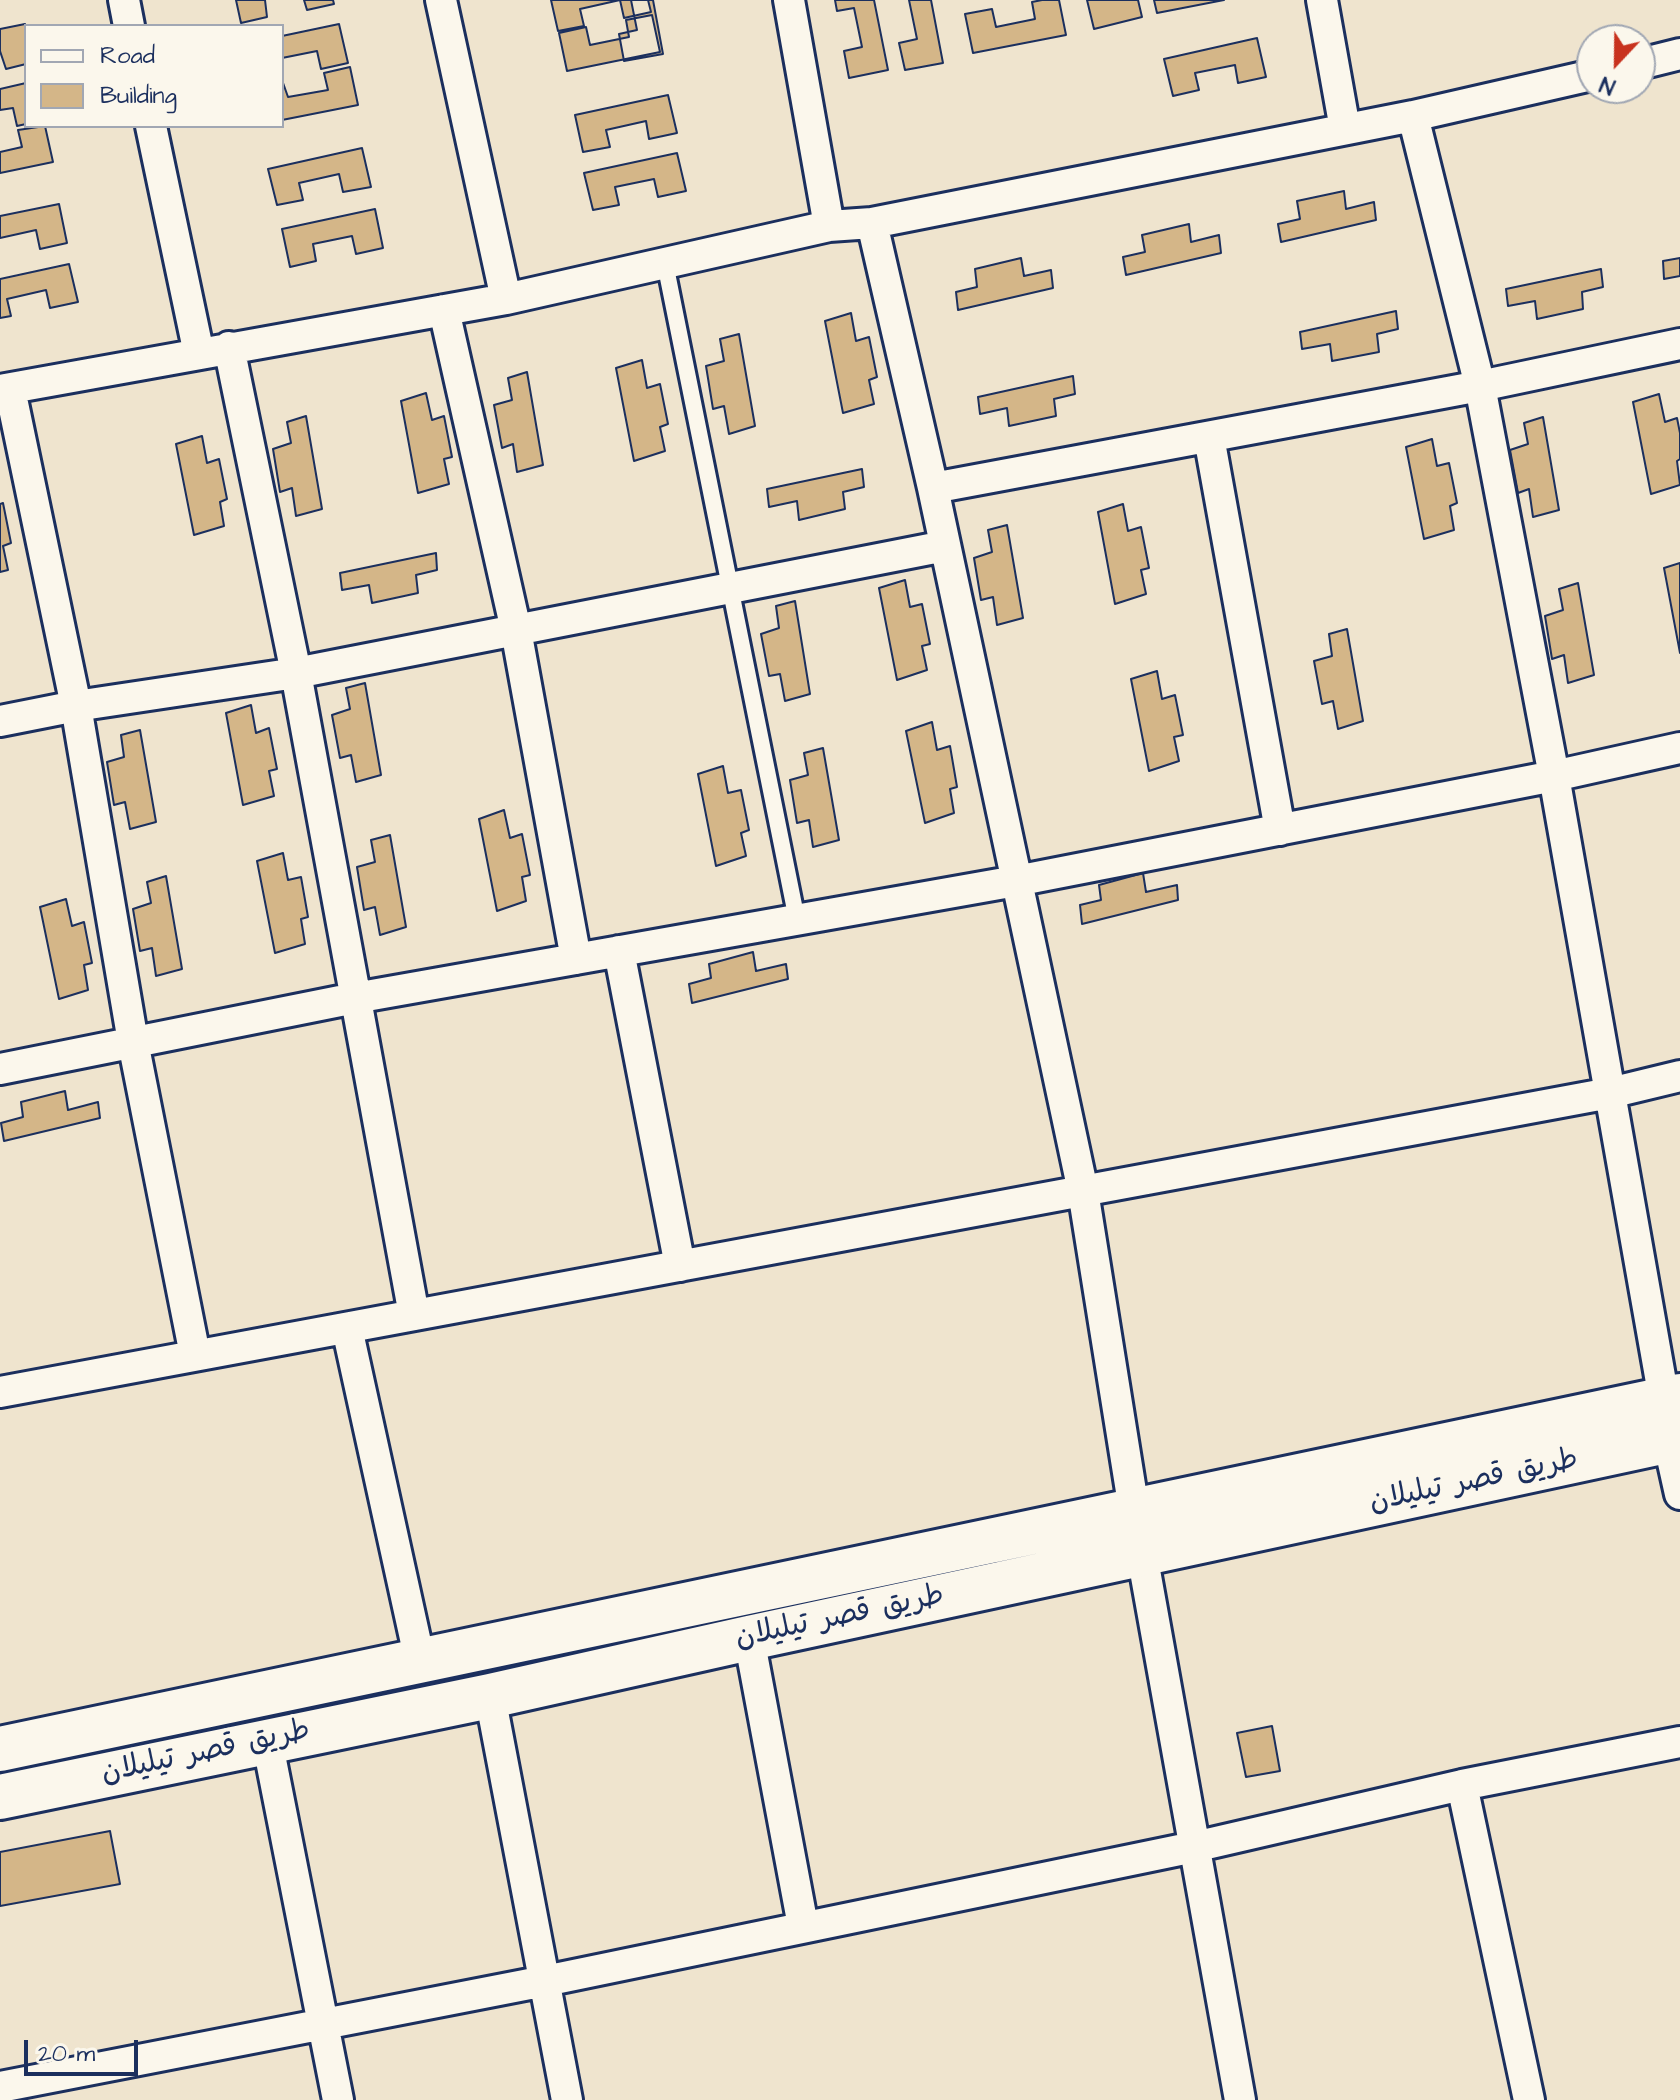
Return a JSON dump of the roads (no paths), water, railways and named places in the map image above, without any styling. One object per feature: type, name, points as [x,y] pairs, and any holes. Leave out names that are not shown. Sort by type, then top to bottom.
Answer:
[{"type":"main road","name":"طريق قصر تيليلان","points":[[0,1749],[1134,1510],[1673,1419]]},
{"type":"main road","name":"طريق قصر تيليلان","points":[[0,1797],[490,1696],[1142,1554],[1673,1419]]},
{"type":"street","points":[[124,0],[129,24]]},
{"type":"street","points":[[441,0],[506,299]]},
{"type":"street","points":[[789,0],[829,226]]},
{"type":"street","points":[[1322,0],[1345,129]]},
{"type":"street","points":[[1656,60],[1680,54]]},
{"type":"street","points":[[195,1355],[133,1042],[76,706],[5,390],[506,299],[829,226],[872,223],[1413,116],[1576,79]]},
{"type":"street","points":[[1413,116],[1480,386],[1673,1419],[1680,1494]]},
{"type":"street","points":[[151,128],[199,354]]},
{"type":"street","points":[[872,223],[933,488],[1083,1191],[1134,1510]]},
{"type":"street","points":[[444,310],[516,630],[576,959]]},
{"type":"street","points":[[933,488],[1480,386],[1680,344]]},
{"type":"street","points":[[229,347],[296,673],[414,1315]]},
{"type":"street","points":[[1209,437],[1280,830]]},
{"type":"street","points":[[0,721],[76,706],[296,673],[945,546]]},
{"type":"street","points":[[0,1069],[355,998],[1016,881],[1554,776],[1680,748]]},
{"type":"street","points":[[619,951],[680,1266]]},
{"type":"street","points":[[0,1392],[1610,1093],[1680,1076]]},
{"type":"street","points":[[347,1328],[420,1661]]},
{"type":"street","points":[[1142,1554],[1240,2100]]},
{"type":"street","points":[[749,1638],[803,1926]]},
{"type":"street","points":[[490,1696],[567,2100]]},
{"type":"street","points":[[267,1740],[338,2100]]},
{"type":"street","points":[[0,2087],[545,1981],[1194,1847],[1462,1785],[1680,1742]]},
{"type":"street","points":[[1462,1785],[1529,2100]]},
{"type":"lane","points":[[665,263],[797,920]]}]
